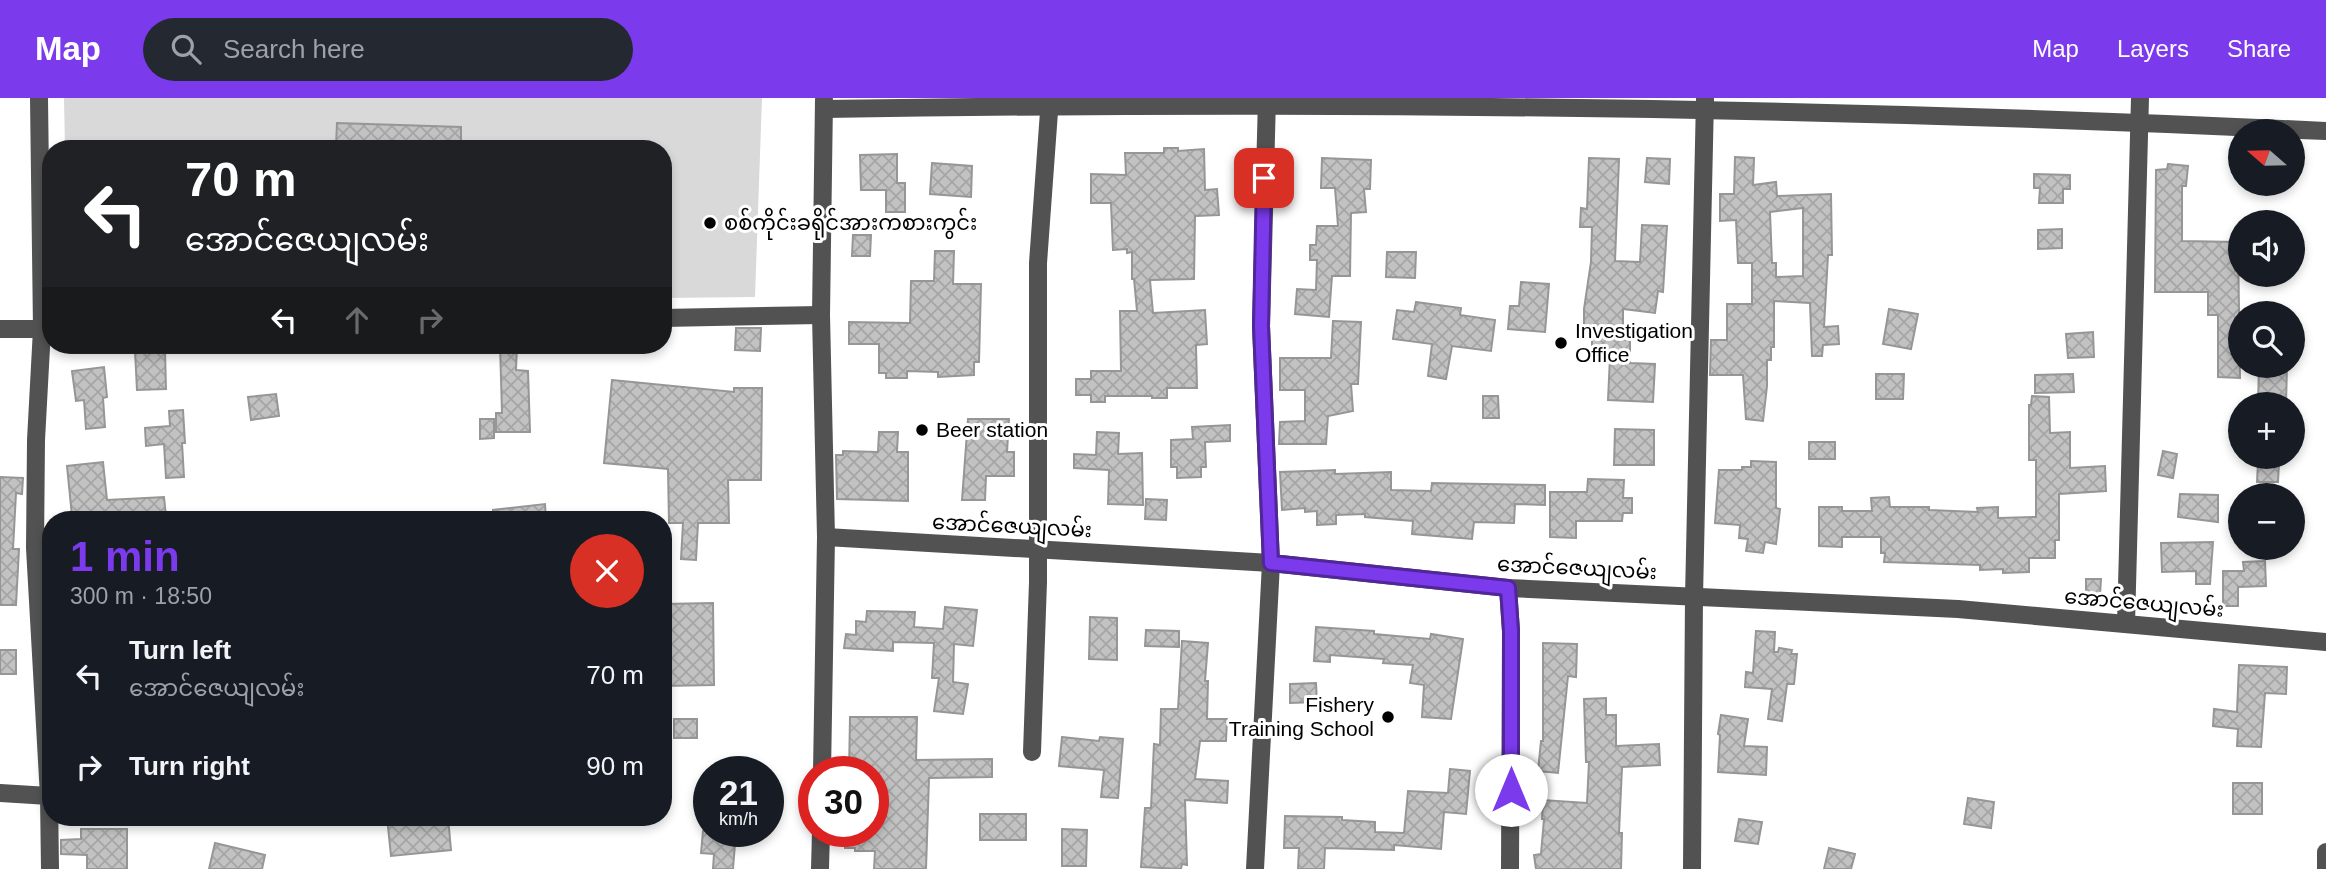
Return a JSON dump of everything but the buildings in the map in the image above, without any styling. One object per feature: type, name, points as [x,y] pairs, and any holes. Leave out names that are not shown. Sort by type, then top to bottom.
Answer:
[{"type":"street","points":[[39,98],[42,197]]},
{"type":"street","points":[[2126,624],[2140,98]]},
{"type":"street","points":[[1032,752],[1037,551],[1038,263],[1050,102]]},
{"type":"street","points":[[1255,869],[1271,563],[1261,326],[1266,102]]},
{"type":"street","points":[[822,756],[826,537],[821,315],[824,104],[1705,103],[1927,107],[2140,122],[2326,131]]},
{"type":"street","points":[[1692,869],[1694,597],[1705,103]]},
{"type":"street","points":[[672,317],[821,315]]},
{"type":"street","points":[[0,329],[42,329]]},
{"type":"street","points":[[42,672],[35,548],[36,440],[44,354]]},
{"type":"street","name":"အောင်ဇေယျလမ်း","points":[[826,537],[1271,563],[1508,588],[1958,609],[2326,642]]},
{"type":"street","points":[[1508,588],[1511,631],[1510,869]]},
{"type":"street","points":[[0,793],[42,796]]},
{"type":"street","points":[[49,826],[50,869]]},
{"type":"street","points":[[820,869],[821,847]]},
{"type":"street","points":[[2326,852],[2326,869]]},
{"type":"shaded area","name":"စစ်ကိုင်းခရိုင်အားကစားကွင်း","points":[[64,98],[762,98],[755,297],[672,298],[672,140],[65,140]]},
{"type":"place","name":"စစ်ကိုင်းခရိုင်အားကစားကွင်း","points":[[710,223]]},
{"type":"place","name":"Investigation Office","points":[[1561,343]]},
{"type":"place","name":"Beer station","points":[[922,430]]},
{"type":"place","name":"Fishery Training School","points":[[1388,717]]},
{"type":"route","points":[[1264,178],[1261,326],[1271,563],[1508,588],[1511,631],[1511,790]]}]
